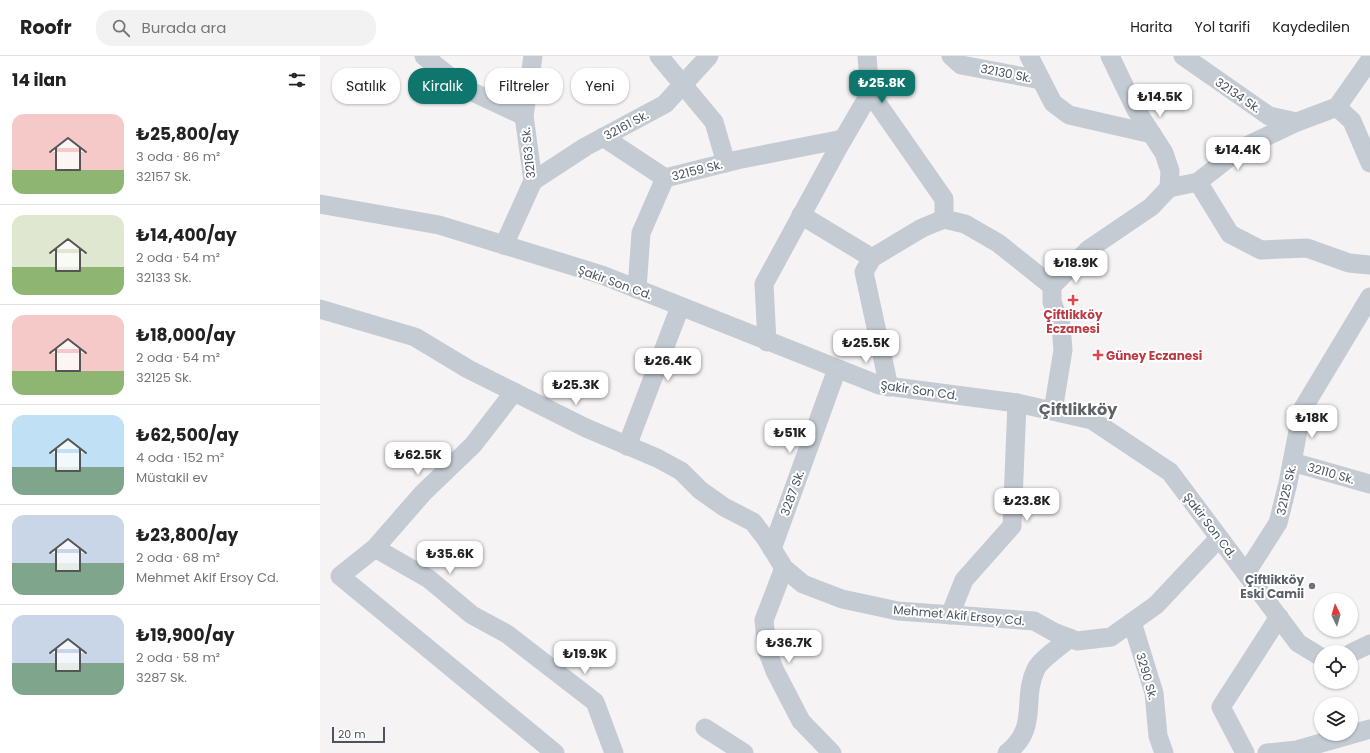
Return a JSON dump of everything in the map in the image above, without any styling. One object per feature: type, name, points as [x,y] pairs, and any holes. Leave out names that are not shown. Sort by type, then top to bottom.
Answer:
[{"type":"street","points":[[424,56],[464,88],[524,116]]},
{"type":"street","name":"32163 Sk.","points":[[504,245],[533,181],[524,116],[533,56]]},
{"type":"street","points":[[658,56],[714,122],[726,163]]},
{"type":"street","name":"32161 Sk.","points":[[533,181],[603,138],[665,104],[709,56]]},
{"type":"street","points":[[867,56],[870,93],[944,199],[944,219]]},
{"type":"street","name":"32130 Sk.","points":[[951,56],[961,65],[1041,80]]},
{"type":"street","points":[[1029,56],[1053,103],[1069,115],[1152,134]]},
{"type":"street","points":[[1110,56],[1135,108],[1164,153],[1170,171],[1169,188]]},
{"type":"street","name":"32134 Sk.","points":[[1183,56],[1269,116],[1298,122]]},
{"type":"street","points":[[1053,411],[1063,350],[1061,325],[1052,302],[1052,286],[1089,249],[1151,207],[1169,188],[1198,182],[1240,149],[1298,122],[1338,107],[1370,60]]},
{"type":"street","points":[[767,342],[764,284],[843,139],[870,93]]},
{"type":"street","points":[[1338,107],[1352,122],[1370,163]]},
{"type":"street","points":[[603,138],[665,178]]},
{"type":"street","name":"32159 Sk.","points":[[637,289],[641,234],[665,178],[726,163],[843,139]]},
{"type":"street","points":[[1198,182],[1230,234],[1261,250],[1307,248],[1350,264],[1370,265]]},
{"type":"street","name":"Şakir Son Cd.","points":[[320,204],[439,225],[602,275],[767,342],[879,385],[1017,403],[1092,420],[1170,472],[1298,643],[1314,653]]},
{"type":"street","points":[[801,215],[872,258]]},
{"type":"street","points":[[890,387],[864,272],[872,258],[922,228],[944,219],[965,224],[998,243],[1052,286]]},
{"type":"street","name":"32125 Sk.","points":[[1246,573],[1278,523],[1302,410],[1370,297]]},
{"type":"street","points":[[627,446],[680,307]]},
{"type":"street","name":"Mehmet Akif Ersoy Cd.","points":[[320,309],[415,337],[468,369],[586,428],[657,458],[681,471],[700,490],[724,506],[753,522],[784,568],[803,584],[842,599],[898,611],[1034,621],[1077,641],[1111,637],[1156,605],[1219,538]]},
{"type":"street","name":"3287 Sk.","points":[[772,549],[837,369]]},
{"type":"street","points":[[514,392],[473,445],[423,493],[374,548],[340,576],[555,753]]},
{"type":"street","points":[[950,615],[964,580],[1012,526],[1017,403]]},
{"type":"street","name":"32110 Sk.","points":[[1292,462],[1370,484]]},
{"type":"street","points":[[374,548],[429,579],[472,615],[507,634],[595,702],[614,753]]},
{"type":"street","points":[[784,568],[764,620],[767,650],[775,671],[801,721],[832,753]]},
{"type":"street","points":[[1245,753],[1221,707],[1279,617]]},
{"type":"street","name":"3290 Sk.","points":[[1132,622],[1154,693],[1158,736],[1164,753]]},
{"type":"street","points":[[1008,753],[1017,745],[1028,723],[1031,683],[1036,667],[1070,638]]},
{"type":"street","points":[[705,728],[744,753]]},
{"type":"street","points":[[1267,753],[1297,750],[1370,729]]},
{"type":"place","name":"Çiftlikköy Eczanesi","points":[[1073,300]]},
{"type":"place","name":"Güney Eczanesi","points":[[1098,355]]},
{"type":"place","name":"Çiftlikköy Eski Camii","points":[[1312,586]]},
{"type":"district","name":"Çiftlikköy","points":[[1078,409]]}]
